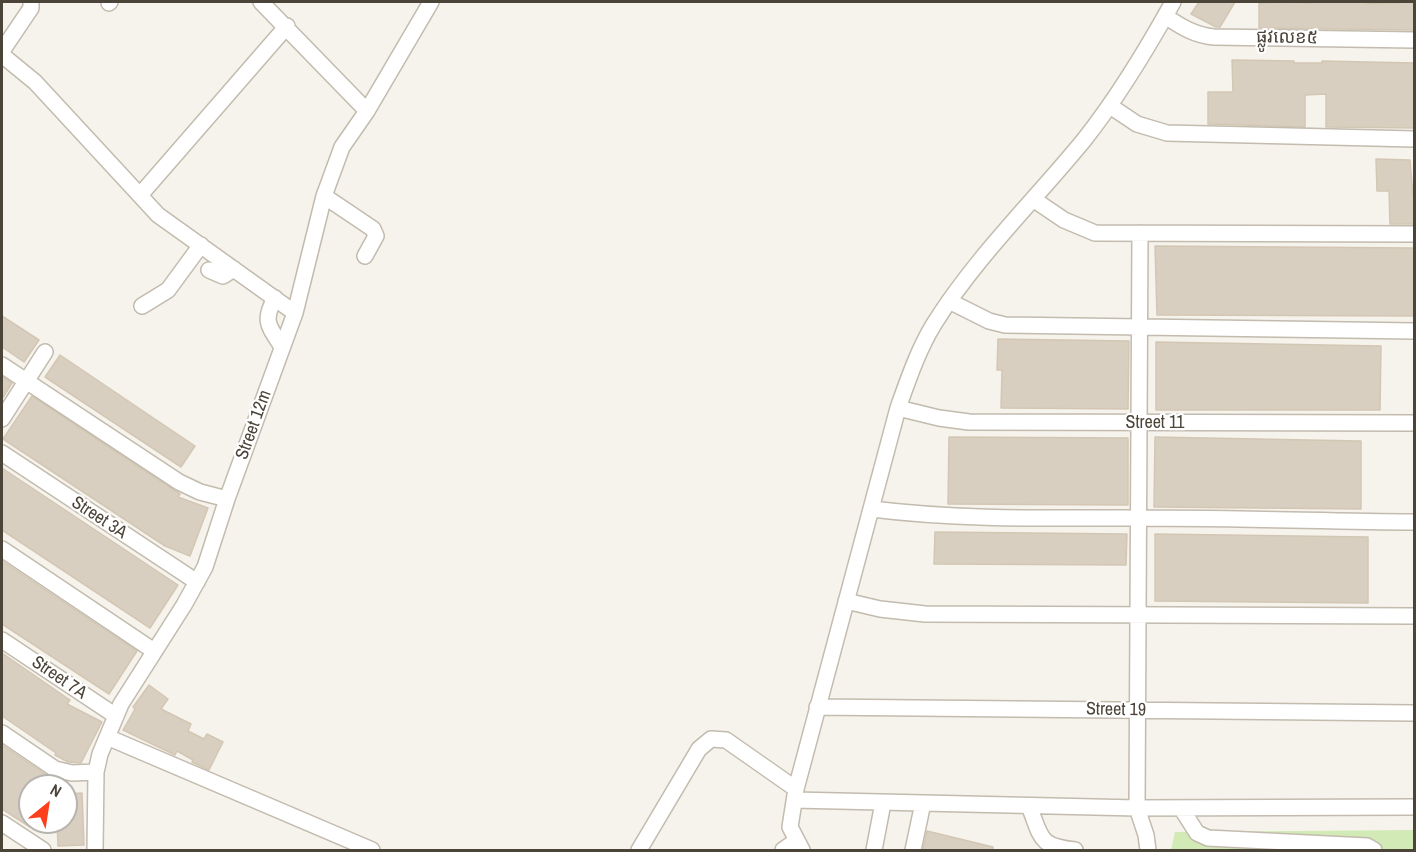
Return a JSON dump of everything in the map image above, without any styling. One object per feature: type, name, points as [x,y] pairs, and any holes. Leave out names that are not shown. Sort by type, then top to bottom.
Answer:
[{"type":"street","points":[[31,2],[31,8],[2,53],[35,82],[158,215],[295,313]]},
{"type":"street","points":[[261,2],[287,26],[367,111]]},
{"type":"street","name":"Street 12m","points":[[95,850],[96,772],[100,754],[121,704],[205,567],[227,499],[295,313],[324,196],[342,147],[367,111],[431,2]]},
{"type":"street","points":[[783,850],[799,846],[790,827],[796,795],[898,408],[910,374],[932,327],[949,301],[1110,106],[1173,2]]},
{"type":"street","name":"ផ្លូវលេខ៥","points":[[1165,16],[1187,31],[1207,37],[1414,40]]},
{"type":"street","points":[[141,194],[287,26]]},
{"type":"street","points":[[1110,106],[1137,123],[1167,134],[1414,139]]},
{"type":"street","points":[[324,196],[373,229],[376,236],[365,256]]},
{"type":"street","points":[[1033,199],[1064,220],[1095,233],[1414,234]]},
{"type":"street","points":[[1140,233],[1137,808],[1146,835],[1148,850]]},
{"type":"street","points":[[142,306],[168,290],[201,245]]},
{"type":"street","points":[[209,270],[223,276],[234,269]]},
{"type":"street","points":[[274,298],[267,312],[268,322],[282,348]]},
{"type":"street","points":[[949,301],[989,321],[1005,325],[1414,331]]},
{"type":"street","points":[[2,419],[45,352]]},
{"type":"street","points":[[2,365],[179,482],[200,492],[227,499]]},
{"type":"street","name":"Street 11","points":[[898,408],[939,418],[969,422],[1414,423]]},
{"type":"street","name":"Street 3A","points":[[2,453],[197,582]]},
{"type":"street","points":[[872,508],[913,514],[989,518],[1414,522]]},
{"type":"street","points":[[2,549],[154,651]]},
{"type":"street","points":[[846,601],[880,609],[925,614],[1414,616]]},
{"type":"street","name":"Street 7A","points":[[2,640],[116,716]]},
{"type":"street","name":"Street 19","points":[[818,707],[1414,713]]},
{"type":"street","points":[[2,733],[55,769],[72,773],[96,772]]},
{"type":"street","points":[[107,737],[372,850]]},
{"type":"street","points":[[639,850],[699,749],[711,739],[726,740],[796,795],[882,802],[1029,806],[1414,807]]},
{"type":"street","points":[[874,850],[882,802]]},
{"type":"street","points":[[913,850],[923,803]]},
{"type":"street","points":[[1029,806],[1046,844],[1055,848],[1075,850]]},
{"type":"street","points":[[1181,808],[1197,833],[1208,838],[1270,846],[1367,846],[1374,850]]},
{"type":"street","points":[[2,823],[43,850]]},
{"type":"green space","points":[[1414,830],[1414,850],[1171,850],[1175,832]]},
{"type":"building","points":[[1199,2],[1235,2],[1220,27],[1216,27],[1191,14]]},
{"type":"building","points":[[1366,2],[1366,4],[1414,2],[1414,30],[1259,28],[1259,3]]},
{"type":"building","points":[[1232,60],[1294,61],[1294,63],[1322,63],[1322,61],[1414,63],[1414,128],[1326,127],[1326,94],[1305,95],[1305,127],[1208,124],[1208,92],[1233,92]]},
{"type":"building","points":[[1376,159],[1410,160],[1414,195],[1414,224],[1390,224],[1389,191],[1377,191]]},
{"type":"building","points":[[1155,246],[1414,248],[1414,316],[1157,315]]},
{"type":"building","points":[[2,316],[39,340],[24,362],[2,347]]},
{"type":"building","points":[[998,339],[1129,341],[1128,409],[1001,408],[1002,370],[997,370]]},
{"type":"building","points":[[1156,342],[1381,346],[1380,410],[1156,410]]},
{"type":"building","points":[[60,355],[195,446],[181,467],[45,377]]},
{"type":"building","points":[[2,376],[12,383],[2,399]]},
{"type":"building","points":[[32,396],[180,494],[178,497],[208,508],[190,556],[165,546],[3,439]]},
{"type":"building","points":[[949,437],[1128,438],[1128,505],[948,504]]},
{"type":"building","points":[[1155,437],[1361,441],[1361,509],[1154,507]]},
{"type":"building","points":[[2,468],[178,585],[150,628],[2,530]]},
{"type":"building","points":[[935,532],[1127,534],[1126,565],[934,564]]},
{"type":"building","points":[[1155,534],[1368,537],[1368,603],[1155,601]]},
{"type":"building","points":[[2,561],[137,651],[109,694],[2,624]]},
{"type":"building","points":[[2,653],[70,700],[67,704],[102,722],[81,763],[68,762],[55,755],[56,753],[2,716]]},
{"type":"building","points":[[149,685],[168,699],[161,709],[191,724],[188,731],[204,739],[207,734],[223,742],[209,770],[192,762],[193,760],[177,751],[175,755],[123,730],[135,709],[133,707]]},
{"type":"building","points":[[2,745],[45,774],[18,774],[18,819],[2,809]]},
{"type":"building","points":[[78,793],[82,793],[84,845],[58,846],[58,834],[78,834]]},
{"type":"building","points":[[927,831],[993,847],[993,850],[923,850]]}]
